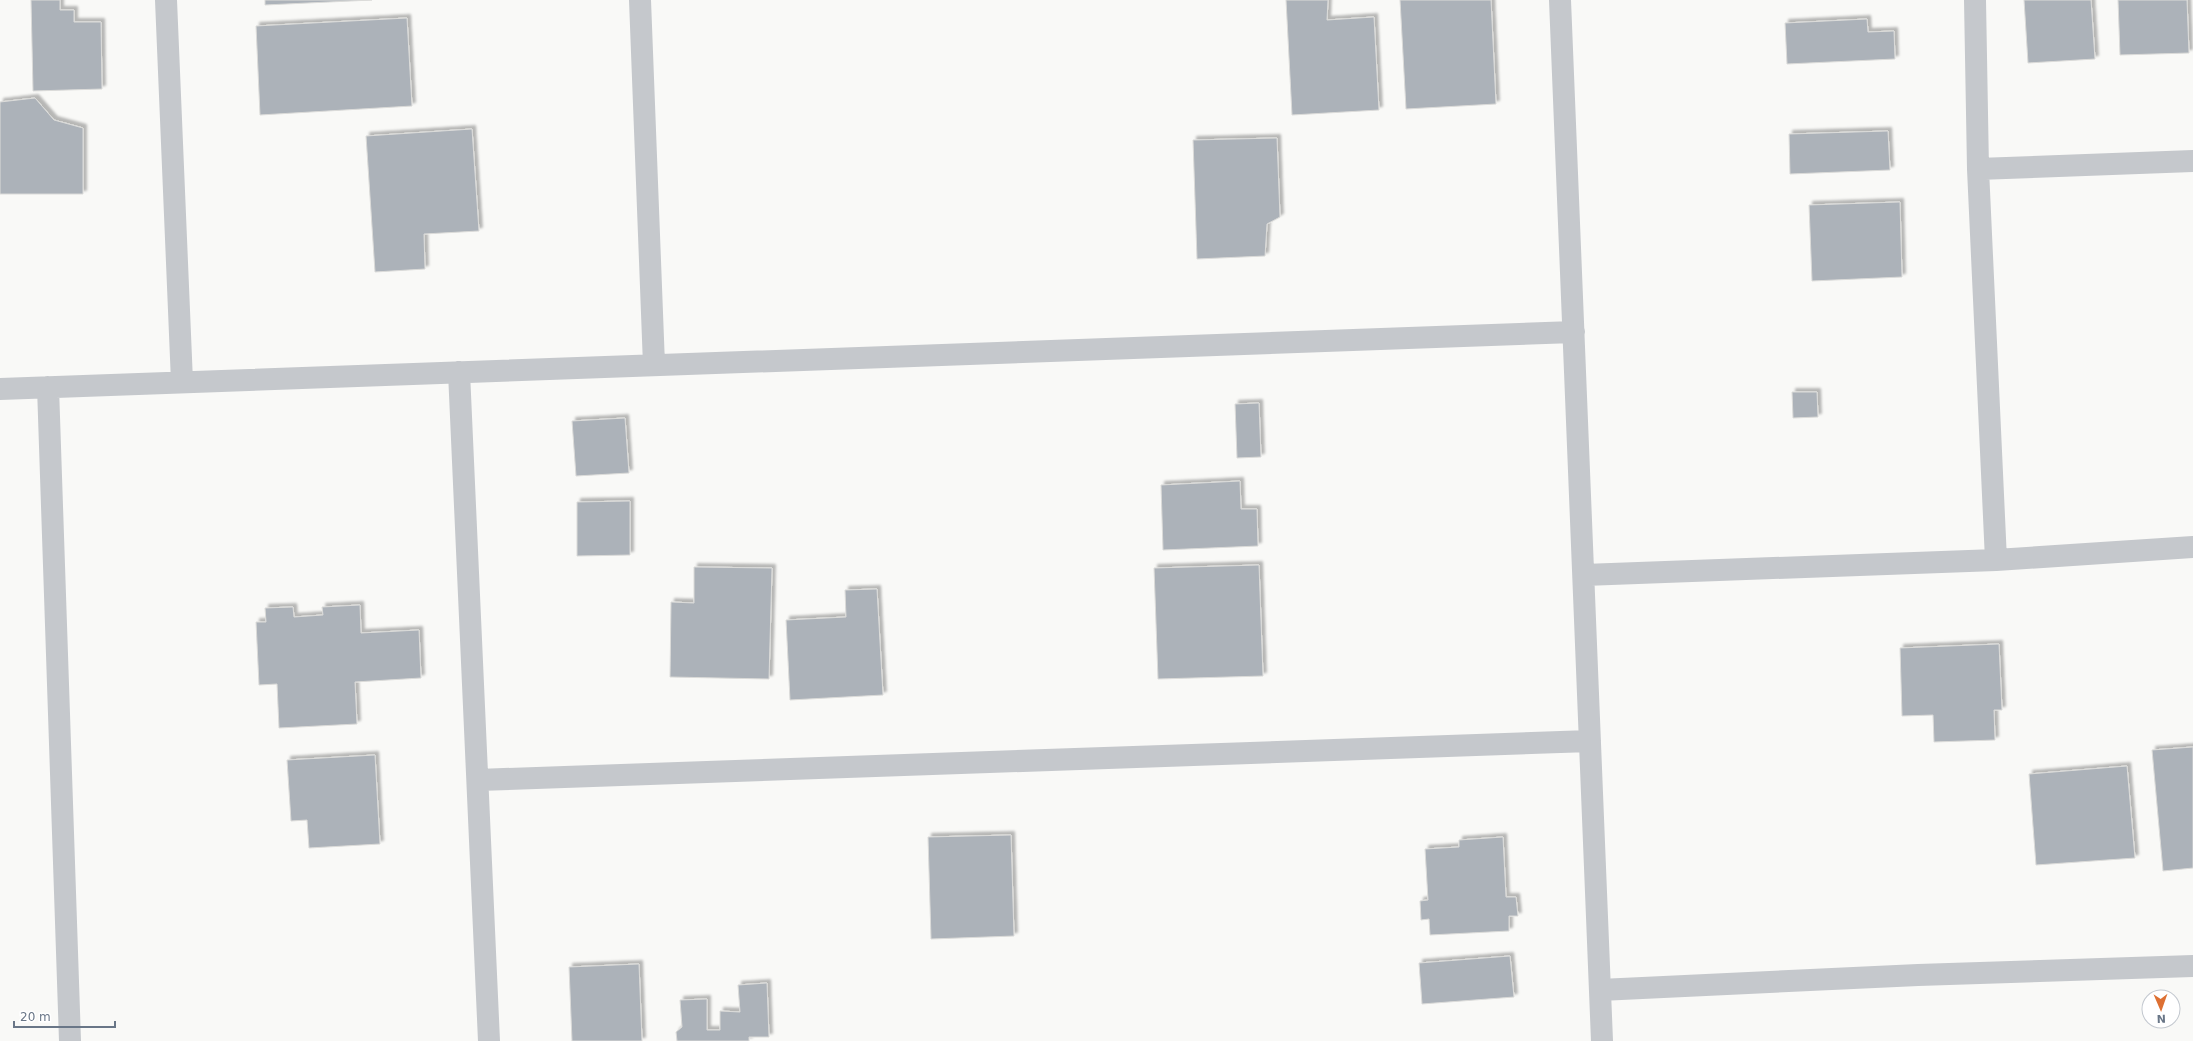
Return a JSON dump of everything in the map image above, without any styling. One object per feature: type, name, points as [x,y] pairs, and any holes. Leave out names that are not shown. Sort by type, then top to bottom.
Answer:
[{"type":"street","points":[[166,0],[182,382]]},
{"type":"street","points":[[640,0],[654,365]]},
{"type":"street","points":[[1560,0],[1602,1041]]},
{"type":"street","points":[[1974,0],[1978,169],[1996,560]]},
{"type":"street","points":[[1978,169],[2193,161]]},
{"type":"street","points":[[0,389],[1574,332]]},
{"type":"street","points":[[459,372],[489,1041]]},
{"type":"street","points":[[48,387],[70,1041]]},
{"type":"street","points":[[1584,575],[1996,560],[2193,547]]},
{"type":"street","points":[[478,780],[1590,741]]},
{"type":"street","points":[[1600,990],[1918,975],[2193,966]]},
{"type":"building","points":[[31,0],[60,0],[60,10],[74,10],[74,22],[101,22],[102,89],[33,91]]},
{"type":"building","points":[[265,0],[372,0],[265,5]]},
{"type":"building","points":[[1286,0],[1328,0],[1327,20],[1374,17],[1379,110],[1292,115]]},
{"type":"building","points":[[1400,0],[1491,0],[1496,104],[1406,109]]},
{"type":"building","points":[[2024,0],[2091,0],[2095,59],[2028,63]]},
{"type":"building","points":[[2118,0],[2187,0],[2189,53],[2120,55]]},
{"type":"building","points":[[407,18],[412,106],[260,115],[256,26]]},
{"type":"building","points":[[1867,19],[1868,32],[1894,31],[1895,59],[1787,64],[1785,23]]},
{"type":"building","points":[[35,98],[54,120],[83,128],[83,194],[0,194],[0,102]]},
{"type":"building","points":[[472,129],[479,231],[424,234],[425,269],[375,272],[366,136]]},
{"type":"building","points":[[1888,131],[1890,170],[1790,174],[1789,134]]},
{"type":"building","points":[[1277,138],[1280,217],[1267,224],[1265,256],[1197,259],[1193,140]]},
{"type":"building","points":[[1900,202],[1902,277],[1812,281],[1809,205]]},
{"type":"building","points":[[1792,392],[1817,392],[1818,417],[1793,418]]},
{"type":"building","points":[[1259,403],[1261,457],[1237,458],[1235,404]]},
{"type":"building","points":[[625,418],[629,473],[576,476],[572,421]]},
{"type":"building","points":[[1240,481],[1241,509],[1257,509],[1258,546],[1163,550],[1161,485]]},
{"type":"building","points":[[630,501],[630,555],[577,556],[577,502]]},
{"type":"building","points":[[1259,565],[1263,676],[1158,679],[1154,568]]},
{"type":"building","points":[[694,567],[772,568],[769,679],[670,677],[671,602],[694,603]]},
{"type":"building","points":[[877,589],[883,695],[790,700],[786,620],[846,617],[845,590]]},
{"type":"building","points":[[360,605],[361,633],[419,630],[421,678],[355,682],[357,724],[279,728],[277,684],[259,685],[256,622],[266,622],[265,608],[293,607],[294,617],[323,615],[322,607]]},
{"type":"building","points":[[1999,644],[2002,710],[1994,710],[1995,740],[1934,742],[1933,715],[1902,716],[1900,648]]},
{"type":"building","points":[[2193,747],[2193,868],[2163,871],[2152,750]]},
{"type":"building","points":[[375,755],[380,844],[309,848],[307,820],[291,821],[287,760]]},
{"type":"building","points":[[2127,766],[2135,858],[2036,865],[2029,774]]},
{"type":"building","points":[[1011,835],[1014,936],[931,939],[928,837]]},
{"type":"building","points":[[1503,837],[1506,897],[1516,897],[1518,916],[1509,916],[1509,931],[1430,935],[1429,919],[1421,920],[1420,901],[1428,900],[1425,849],[1459,847],[1459,840]]},
{"type":"building","points":[[1510,956],[1514,997],[1422,1004],[1419,963]]},
{"type":"building","points":[[639,964],[642,1041],[572,1041],[569,967]]},
{"type":"building","points":[[767,983],[769,1037],[749,1037],[749,1041],[677,1041],[676,1032],[682,1027],[680,1000],[707,999],[707,1030],[720,1030],[720,1011],[740,1012],[738,985]]}]
